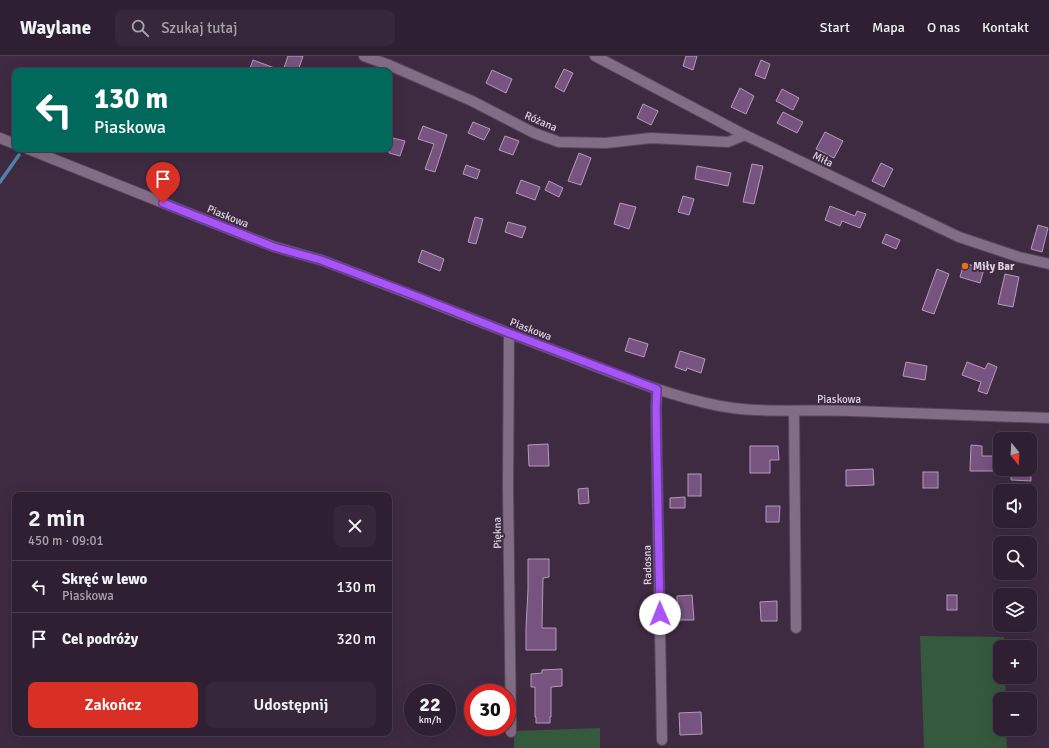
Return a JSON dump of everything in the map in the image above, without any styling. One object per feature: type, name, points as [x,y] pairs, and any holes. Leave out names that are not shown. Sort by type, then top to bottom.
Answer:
[{"type":"street","name":"Różana","points":[[364,56],[389,65],[472,101],[534,133],[559,142],[606,143],[651,138],[728,142],[745,135]]},
{"type":"street","name":"Miła","points":[[595,56],[745,135],[959,238],[1019,257],[1049,264]]},
{"type":"street","points":[[0,138],[12,143]]},
{"type":"street","name":"Piaskowa","points":[[36,152],[274,247],[321,260],[657,389],[720,406],[758,410],[850,411],[1049,418]]},
{"type":"street","name":"Piękna","points":[[509,333],[508,488],[510,684]]},
{"type":"street","name":"Radosna","points":[[657,389],[656,416],[662,740]]},
{"type":"street","points":[[794,411],[796,628]]},
{"type":"green space","points":[[920,636],[1004,637],[1004,640],[993,640],[993,684],[1005,684],[1006,692],[993,692],[993,736],[1006,736],[1007,748],[924,748]]},
{"type":"green space","points":[[600,728],[600,748],[514,748],[514,736],[516,736],[516,731]]},
{"type":"building","points":[[288,56],[303,56],[299,68],[284,68]]},
{"type":"building","points":[[686,56],[697,56],[693,70],[683,66]]},
{"type":"building","points":[[253,60],[275,68],[250,68]]},
{"type":"building","points":[[761,60],[770,64],[765,79],[755,75]]},
{"type":"building","points":[[564,69],[573,73],[564,92],[555,87]]},
{"type":"building","points":[[492,70],[512,79],[506,93],[486,83]]},
{"type":"building","points":[[740,88],[754,96],[746,114],[731,107]]},
{"type":"building","points":[[782,89],[799,98],[793,110],[776,101]]},
{"type":"building","points":[[643,104],[658,111],[651,125],[637,118]]},
{"type":"building","points":[[783,112],[803,122],[797,133],[777,123]]},
{"type":"building","points":[[473,122],[490,129],[484,140],[468,133]]},
{"type":"building","points":[[423,126],[447,135],[435,172],[425,169],[434,144],[418,139]]},
{"type":"building","points":[[825,132],[843,141],[834,158],[816,149]]},
{"type":"building","points":[[505,136],[519,141],[513,155],[499,150]]},
{"type":"building","points":[[392,138],[405,141],[400,156],[389,153],[392,152]]},
{"type":"building","points":[[579,153],[591,158],[581,185],[568,181]]},
{"type":"building","points":[[881,163],[893,169],[884,187],[872,181]]},
{"type":"building","points":[[752,164],[763,166],[754,204],[743,202]]},
{"type":"building","points":[[466,165],[480,170],[477,179],[463,174]]},
{"type":"building","points":[[697,166],[731,173],[728,186],[695,179]]},
{"type":"building","points":[[521,180],[540,187],[535,200],[516,193]]},
{"type":"building","points":[[549,181],[563,188],[559,197],[545,190]]},
{"type":"building","points":[[683,196],[694,199],[689,215],[678,212]]},
{"type":"building","points":[[620,203],[636,207],[629,229],[614,224]]},
{"type":"building","points":[[830,206],[855,216],[857,211],[866,214],[860,228],[842,221],[840,226],[825,220]]},
{"type":"building","points":[[475,217],[483,219],[476,244],[468,242]]},
{"type":"building","points":[[508,222],[526,227],[522,238],[505,232]]},
{"type":"building","points":[[1038,225],[1048,228],[1042,252],[1031,249]]},
{"type":"building","points":[[886,234],[900,240],[896,249],[882,243]]},
{"type":"building","points":[[422,250],[444,259],[440,271],[418,262]]},
{"type":"building","points":[[964,263],[984,269],[980,283],[960,277]]},
{"type":"building","points":[[937,269],[949,274],[934,314],[922,310]]},
{"type":"building","points":[[1005,274],[1019,277],[1013,307],[998,304]]},
{"type":"building","points":[[629,338],[648,344],[644,357],[625,351]]},
{"type":"building","points":[[680,351],[705,359],[701,373],[687,368],[686,371],[675,367]]},
{"type":"building","points":[[906,362],[927,366],[925,380],[903,376]]},
{"type":"building","points":[[967,362],[985,369],[988,363],[997,367],[987,394],[978,391],[981,382],[962,375]]},
{"type":"building","points":[[548,444],[549,466],[529,466],[528,445]]},
{"type":"building","points":[[971,445],[982,446],[982,456],[993,456],[993,471],[970,471]]},
{"type":"building","points":[[750,446],[778,446],[779,460],[770,460],[770,473],[750,473]]},
{"type":"building","points":[[873,469],[874,485],[846,486],[846,470]]},
{"type":"building","points":[[923,472],[938,472],[938,488],[923,488]]},
{"type":"building","points":[[688,474],[701,474],[701,496],[688,496]]},
{"type":"building","points":[[1011,476],[1031,476],[1031,481],[1011,480]]},
{"type":"building","points":[[588,488],[589,503],[579,504],[578,489]]},
{"type":"building","points":[[685,497],[685,508],[670,508],[670,498]]},
{"type":"building","points":[[766,506],[780,506],[779,522],[766,522]]},
{"type":"building","points":[[528,559],[549,559],[549,577],[543,578],[542,628],[556,628],[556,650],[526,650]]},
{"type":"building","points":[[692,595],[694,620],[678,620],[677,596]]},
{"type":"building","points":[[947,595],[957,595],[957,610],[947,610]]},
{"type":"building","points":[[777,601],[777,621],[761,621],[760,602]]},
{"type":"building","points":[[562,669],[562,686],[551,687],[550,723],[536,723],[535,687],[531,687],[531,674],[542,673],[542,670]]},
{"type":"building","points":[[701,712],[702,734],[680,735],[679,713]]},
{"type":"waterway","points":[[0,182],[19,155]]},
{"type":"place","name":"Miły Bar","points":[[965,266]]},
{"type":"route","points":[[163,203],[274,247],[321,260],[657,389],[656,408],[660,614]]}]
